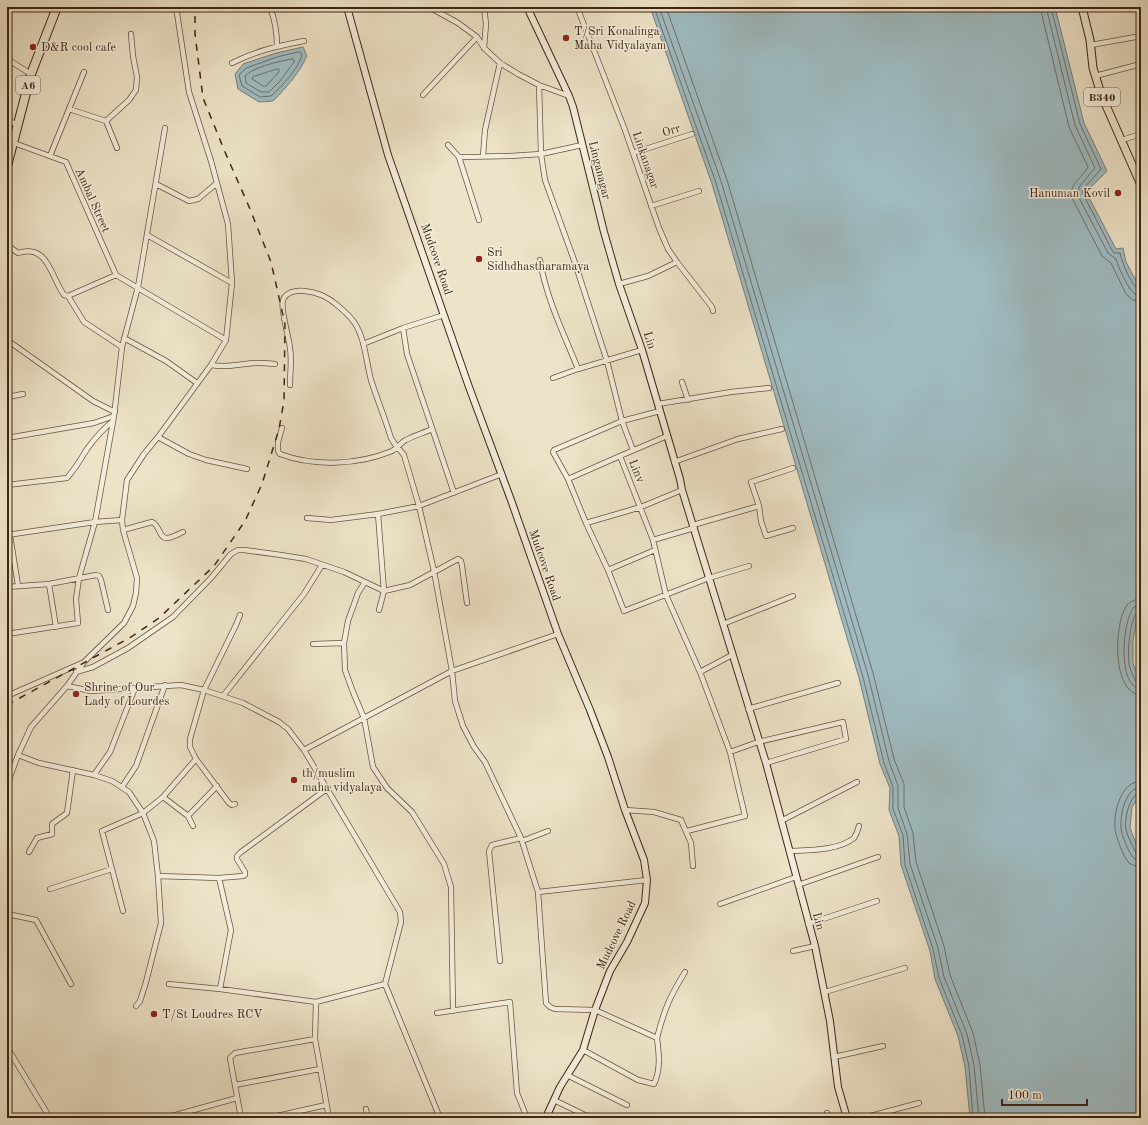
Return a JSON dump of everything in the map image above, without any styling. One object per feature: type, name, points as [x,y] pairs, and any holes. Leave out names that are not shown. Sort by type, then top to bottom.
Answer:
[{"type":"highway","name":"A6","points":[[7,166],[31,74],[57,7]]},
{"type":"main road","name":"B340","points":[[1082,7],[1091,45],[1093,68],[1101,94],[1141,183]]},
{"type":"street","points":[[7,785],[18,755],[31,727],[67,686],[84,662],[124,623],[133,606],[136,593],[136,578],[133,562],[123,530],[122,520],[127,480],[144,454],[211,365],[226,340],[232,283],[228,224],[189,92],[177,13],[174,7]]},
{"type":"street","points":[[270,7],[276,26],[277,46]]},
{"type":"street","name":"Mudcove Road","points":[[347,7],[388,155],[469,387],[502,474],[558,634],[590,710],[644,860],[647,880],[645,903],[627,942],[610,971],[582,1050],[554,1100],[547,1118]]},
{"type":"street","points":[[429,7],[458,23],[477,37],[484,48],[500,63],[539,85],[569,96]]},
{"type":"street","points":[[484,7],[486,24],[484,48]]},
{"type":"street","name":"Linganagar","points":[[527,7],[569,96],[619,284]]},
{"type":"street","name":"Linkanagar","points":[[577,7],[625,130],[651,206],[668,249],[712,307],[713,311]]},
{"type":"street","points":[[106,121],[128,100],[136,90],[137,77],[131,34]]},
{"type":"street","points":[[1091,45],[1141,36]]},
{"type":"street","points":[[424,95],[477,37]]},
{"type":"street","points":[[232,63],[252,54],[277,46],[304,41]]},
{"type":"street","points":[[7,59],[31,74]]},
{"type":"street","points":[[483,156],[485,130],[500,63]]},
{"type":"street","points":[[1095,76],[1141,64]]},
{"type":"street","points":[[50,156],[84,72]]},
{"type":"street","points":[[539,85],[541,154],[545,180],[574,260],[607,361],[622,421],[633,450]]},
{"type":"street","points":[[69,109],[106,121],[117,148]]},
{"type":"street","points":[[7,119],[18,126]]},
{"type":"street","points":[[7,634],[78,623],[76,600],[79,578],[95,522],[114,416],[122,347],[138,287],[165,128]]},
{"type":"street","name":"Orr","points":[[633,153],[692,134]]},
{"type":"street","points":[[1122,140],[1141,134]]},
{"type":"street","name":"Ambal Street","points":[[14,142],[66,162],[116,275]]},
{"type":"street","points":[[448,145],[459,157],[479,220]]},
{"type":"street","points":[[459,157],[541,154],[582,145]]},
{"type":"street","points":[[156,184],[189,201],[198,199],[217,183]]},
{"type":"street","points":[[651,206],[698,190]]},
{"type":"street","points":[[147,235],[232,283]]},
{"type":"street","points":[[7,245],[18,253],[26,251],[39,254],[45,259],[64,295],[68,296],[84,322],[122,347]]},
{"type":"street","points":[[540,260],[543,277],[559,323],[578,369]]},
{"type":"street","points":[[619,284],[648,276],[677,262]]},
{"type":"street","points":[[68,296],[116,275],[226,340]]},
{"type":"street","name":"Lin","points":[[619,284],[642,350],[682,490],[758,742],[766,763],[815,946],[830,1021],[838,1087],[847,1118]]},
{"type":"street","points":[[290,385],[290,350],[283,309],[283,300],[290,292],[301,290],[311,291],[327,297],[353,320],[357,326],[363,344],[371,380],[391,438],[394,444],[399,447],[404,454],[419,506],[434,571],[452,671],[455,701],[463,726],[484,762],[521,840],[538,892],[546,1003],[555,1009],[595,1010],[657,1038]]},
{"type":"street","points":[[363,344],[403,328],[444,315]]},
{"type":"street","points":[[403,328],[407,354],[454,493]]},
{"type":"street","points":[[124,338],[166,361],[197,383]]},
{"type":"street","points":[[7,340],[114,416]]},
{"type":"street","points":[[553,378],[642,350]]},
{"type":"street","points":[[211,365],[233,367],[245,364],[275,364]]},
{"type":"street","points":[[682,382],[688,400]]},
{"type":"street","points":[[749,566],[709,578],[624,611],[608,570],[586,523],[568,479],[553,450],[659,407],[731,392],[769,388]]},
{"type":"street","points":[[7,397],[23,394]]},
{"type":"street","points":[[7,438],[94,423],[114,416]]},
{"type":"street","points":[[7,485],[67,478],[114,416]]},
{"type":"street","points":[[282,428],[278,442],[278,451],[280,454],[328,462],[351,462],[383,454],[399,447],[406,440],[432,429]]},
{"type":"street","points":[[674,462],[738,438],[782,429]]},
{"type":"street","name":"Linv","points":[[653,540],[620,456],[667,436]]},
{"type":"street","points":[[158,437],[189,454],[206,460],[247,468]]},
{"type":"street","points":[[568,479],[620,456]]},
{"type":"street","points":[[793,468],[751,482],[759,506],[761,521],[766,536],[793,528]]},
{"type":"street","points":[[307,518],[331,520],[378,514],[419,506],[502,474]]},
{"type":"street","points":[[586,523],[641,507],[682,490]]},
{"type":"street","points":[[687,831],[745,816],[730,752],[700,672],[666,595],[653,540],[759,506]]},
{"type":"street","points":[[378,514],[384,591],[379,610]]},
{"type":"street","points":[[7,517],[8,535],[18,585]]},
{"type":"street","points":[[8,535],[95,522],[122,520]]},
{"type":"street","points":[[123,530],[152,522],[157,525],[161,536],[164,538],[183,532]]},
{"type":"street","points":[[76,672],[93,667],[128,648],[173,617],[211,578],[230,554],[238,550],[281,554],[306,559],[344,572],[384,591],[410,585],[458,559],[461,561],[467,604]]},
{"type":"street","points":[[608,570],[655,550]]},
{"type":"street","points":[[223,696],[304,594],[322,565]]},
{"type":"street","points":[[7,587],[18,585],[49,584],[96,575],[99,576],[101,580],[108,610]]},
{"type":"street","points":[[365,582],[358,593],[348,621],[344,643],[345,670],[352,692],[364,718],[372,766],[387,788],[412,812],[444,864],[452,887],[453,1011]]},
{"type":"street","points":[[49,584],[56,627]]},
{"type":"street","points":[[723,624],[794,596]]},
{"type":"street","points":[[235,804],[232,805],[229,803],[218,786],[196,759],[190,747],[190,739],[204,690],[240,615]]},
{"type":"street","points":[[304,750],[452,671],[558,634]]},
{"type":"street","points":[[313,644],[344,643]]},
{"type":"street","points":[[700,672],[732,655]]},
{"type":"street","points":[[7,696],[84,662]]},
{"type":"street","points":[[748,709],[838,683]]},
{"type":"street","points":[[122,787],[136,766],[165,685]]},
{"type":"street","points":[[67,686],[90,691],[181,685],[204,690],[243,703],[279,722],[288,729],[304,750],[328,788],[400,912],[401,922],[385,984],[440,1118]]},
{"type":"street","points":[[94,775],[110,752],[135,688]]},
{"type":"street","points":[[730,752],[758,742],[843,722],[846,739],[766,763]]},
{"type":"street","points":[[18,755],[39,764],[73,770],[112,781],[129,792],[143,813],[154,841],[158,876],[160,923],[146,982],[140,1001],[136,1006]]},
{"type":"street","points":[[123,911],[102,831],[143,813],[163,797],[196,759]]},
{"type":"street","points":[[29,852],[37,838],[52,834],[52,824],[67,813],[73,770]]},
{"type":"street","points":[[781,821],[856,782]]},
{"type":"street","points":[[188,816],[218,786]]},
{"type":"street","points":[[158,876],[219,878],[245,875],[237,856],[328,788]]},
{"type":"street","points":[[163,797],[188,816],[193,826]]},
{"type":"street","points":[[625,810],[654,812],[681,820],[691,843],[693,866]]},
{"type":"street","points":[[789,851],[824,849],[845,843],[855,837],[859,826]]},
{"type":"street","points":[[500,961],[489,851],[492,845],[521,840],[548,831]]},
{"type":"street","points":[[798,885],[878,856]]},
{"type":"street","points":[[50,888],[112,869]]},
{"type":"street","points":[[720,904],[796,877]]},
{"type":"street","points":[[219,878],[231,930],[220,988]]},
{"type":"street","points":[[538,892],[647,880]]},
{"type":"street","points":[[808,924],[877,901]]},
{"type":"street","points":[[7,914],[36,920],[71,984]]},
{"type":"street","points":[[792,951],[815,946]]},
{"type":"street","points":[[825,992],[905,968]]},
{"type":"street","points":[[582,1050],[638,1080],[654,1084],[658,1076],[660,1064],[657,1038],[663,1014],[672,992],[685,972]]},
{"type":"street","points":[[169,984],[220,988],[316,1002],[385,984]]},
{"type":"street","points":[[316,1002],[315,1039],[329,1118]]},
{"type":"street","points":[[437,1013],[510,1002],[517,1093],[527,1118]]},
{"type":"street","points":[[241,1118],[230,1058],[235,1053],[315,1039]]},
{"type":"street","points":[[834,1057],[883,1046]]},
{"type":"street","points":[[7,1047],[50,1118]]},
{"type":"street","points":[[235,1086],[320,1069]]},
{"type":"street","points":[[567,1075],[627,1105]]},
{"type":"street","points":[[172,1118],[172,1116],[237,1098]]},
{"type":"street","points":[[554,1100],[591,1118]]},
{"type":"street","points":[[863,1118],[919,1103]]},
{"type":"street","points":[[268,1118],[326,1105]]},
{"type":"street","points":[[366,1109],[368,1118]]},
{"type":"water","points":[[650,7],[1055,7],[1084,123],[1107,171],[1086,192],[1116,249],[1123,248],[1126,262],[1141,290],[1141,611],[1137,618],[1133,640],[1133,663],[1141,685],[1141,794],[1132,807],[1130,828],[1141,856],[1141,1118],[970,1118],[965,1067],[958,1036],[935,979],[930,951],[901,865],[899,836],[889,810],[890,788],[880,764],[859,678],[712,184]]},
{"type":"water","points":[[303,47],[307,56],[304,62],[292,80],[273,101],[259,102],[238,89],[235,74],[243,64],[276,53]]},
{"type":"railway","points":[[7,705],[131,637],[159,618],[214,566],[245,521],[262,484],[279,429],[284,401],[285,324],[271,262],[203,98],[195,34],[195,7]]},
{"type":"place","name":"T/Sri Konalinga Maha Vidyalayam","points":[[566,38]]},
{"type":"place","name":"D&R cool cafe","points":[[33,47]]},
{"type":"place","name":"Hanuman Kovil","points":[[1118,193]]},
{"type":"place","name":"Sri Sidhdhastharamaya","points":[[479,259]]},
{"type":"place","name":"Shrine of Our Lady of Lourdes","points":[[76,694]]},
{"type":"place","name":"th/muslim maha vidyalaya","points":[[294,780]]},
{"type":"place","name":"T/St Loudres RCV","points":[[154,1014]]}]
